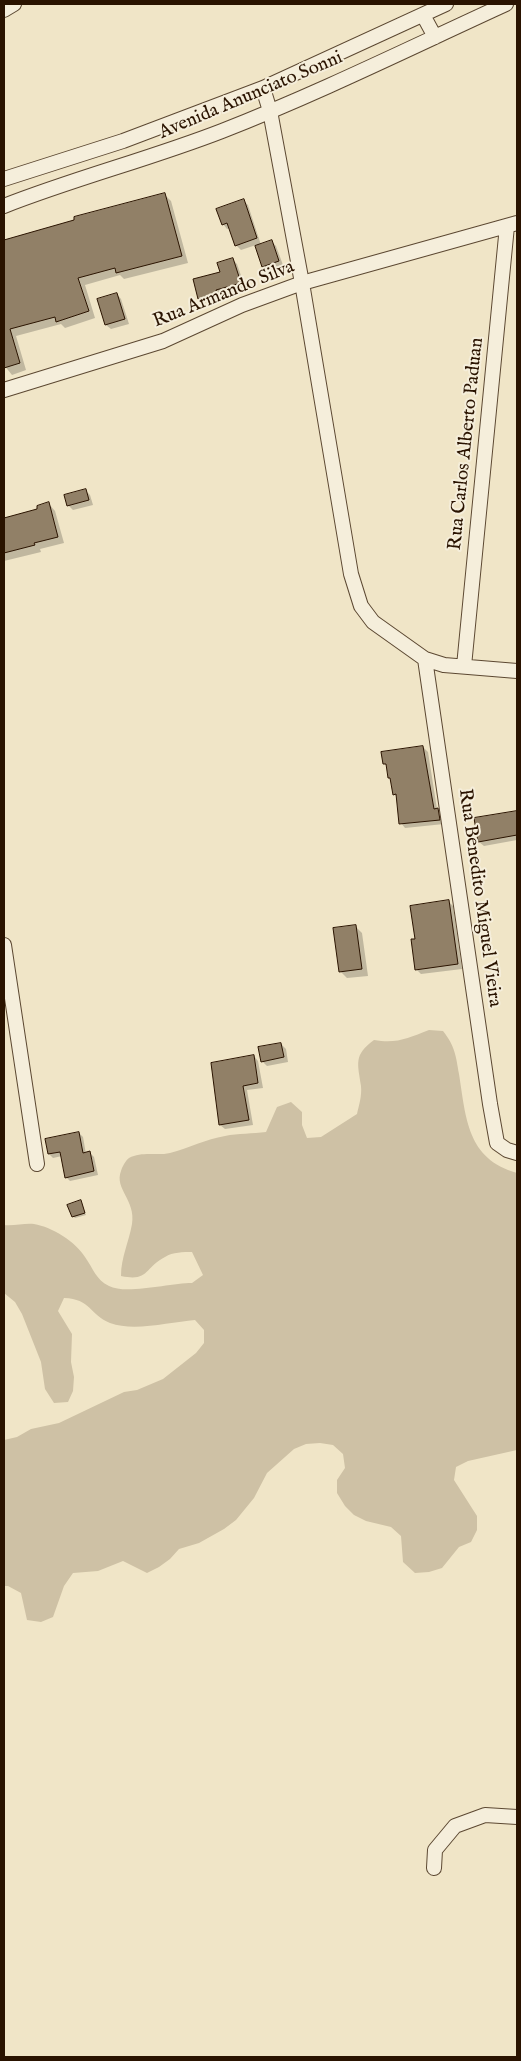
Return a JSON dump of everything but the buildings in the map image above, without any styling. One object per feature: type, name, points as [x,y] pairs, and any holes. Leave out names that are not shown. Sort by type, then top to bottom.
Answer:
[{"type":"street","points":[[4,10],[14,4]]},
{"type":"street","name":"Avenida Anunciato Sonni","points":[[4,179],[123,141],[263,88],[446,4]]},
{"type":"street","name":"Avenida Anunciato Sonni","points":[[5,201],[151,157],[270,111],[506,4]]},
{"type":"street","points":[[423,15],[435,37]]},
{"type":"street","points":[[263,88],[270,111],[302,283],[351,574],[361,606],[373,622],[426,659],[444,665],[517,671]]},
{"type":"street","name":"Rua Armando Silva","points":[[4,390],[163,341],[242,305],[302,283],[512,225]]},
{"type":"street","name":"Rua Carlos Alberto Paduan","points":[[464,666],[512,225]]},
{"type":"street","name":"Rua Benedito Miguel Vieira","points":[[426,659],[487,1085],[498,1143],[507,1150],[517,1153]]},
{"type":"street","points":[[4,945],[37,1164]]},
{"type":"street","points":[[434,1868],[435,1850],[455,1826],[485,1815],[517,1818]]},
{"type":"shaded area","points":[[429,1030],[443,1031],[453,1046],[467,1121],[479,1147],[488,1158],[500,1167],[517,1173],[517,1450],[468,1461],[456,1467],[454,1480],[477,1516],[477,1530],[471,1542],[459,1547],[442,1568],[429,1572],[415,1573],[403,1562],[401,1536],[391,1527],[366,1521],[354,1515],[345,1506],[337,1493],[337,1480],[345,1468],[343,1454],[333,1445],[320,1443],[306,1444],[294,1449],[267,1473],[254,1498],[236,1520],[224,1529],[199,1543],[179,1549],[170,1559],[147,1573],[123,1561],[98,1571],[73,1573],[64,1586],[53,1617],[41,1622],[27,1620],[21,1593],[8,1586],[4,1586],[4,1440],[17,1437],[31,1429],[59,1423],[124,1392],[137,1390],[163,1379],[196,1353],[204,1343],[204,1330],[195,1320],[141,1327],[120,1326],[103,1319],[80,1301],[64,1298],[58,1311],[72,1334],[73,1391],[68,1402],[54,1403],[45,1389],[41,1362],[22,1314],[15,1302],[4,1293],[4,1225],[34,1224],[56,1232],[81,1251],[95,1273],[109,1286],[137,1289],[192,1283],[203,1275],[192,1252],[168,1255],[158,1261],[142,1276],[121,1276],[122,1262],[132,1224],[131,1208],[120,1184],[122,1168],[125,1162],[134,1156],[170,1153],[225,1136],[266,1132],[277,1107],[291,1102],[302,1112],[302,1125],[307,1138],[321,1137],[357,1114],[361,1090],[358,1060],[367,1045],[374,1040],[396,1041]]}]
